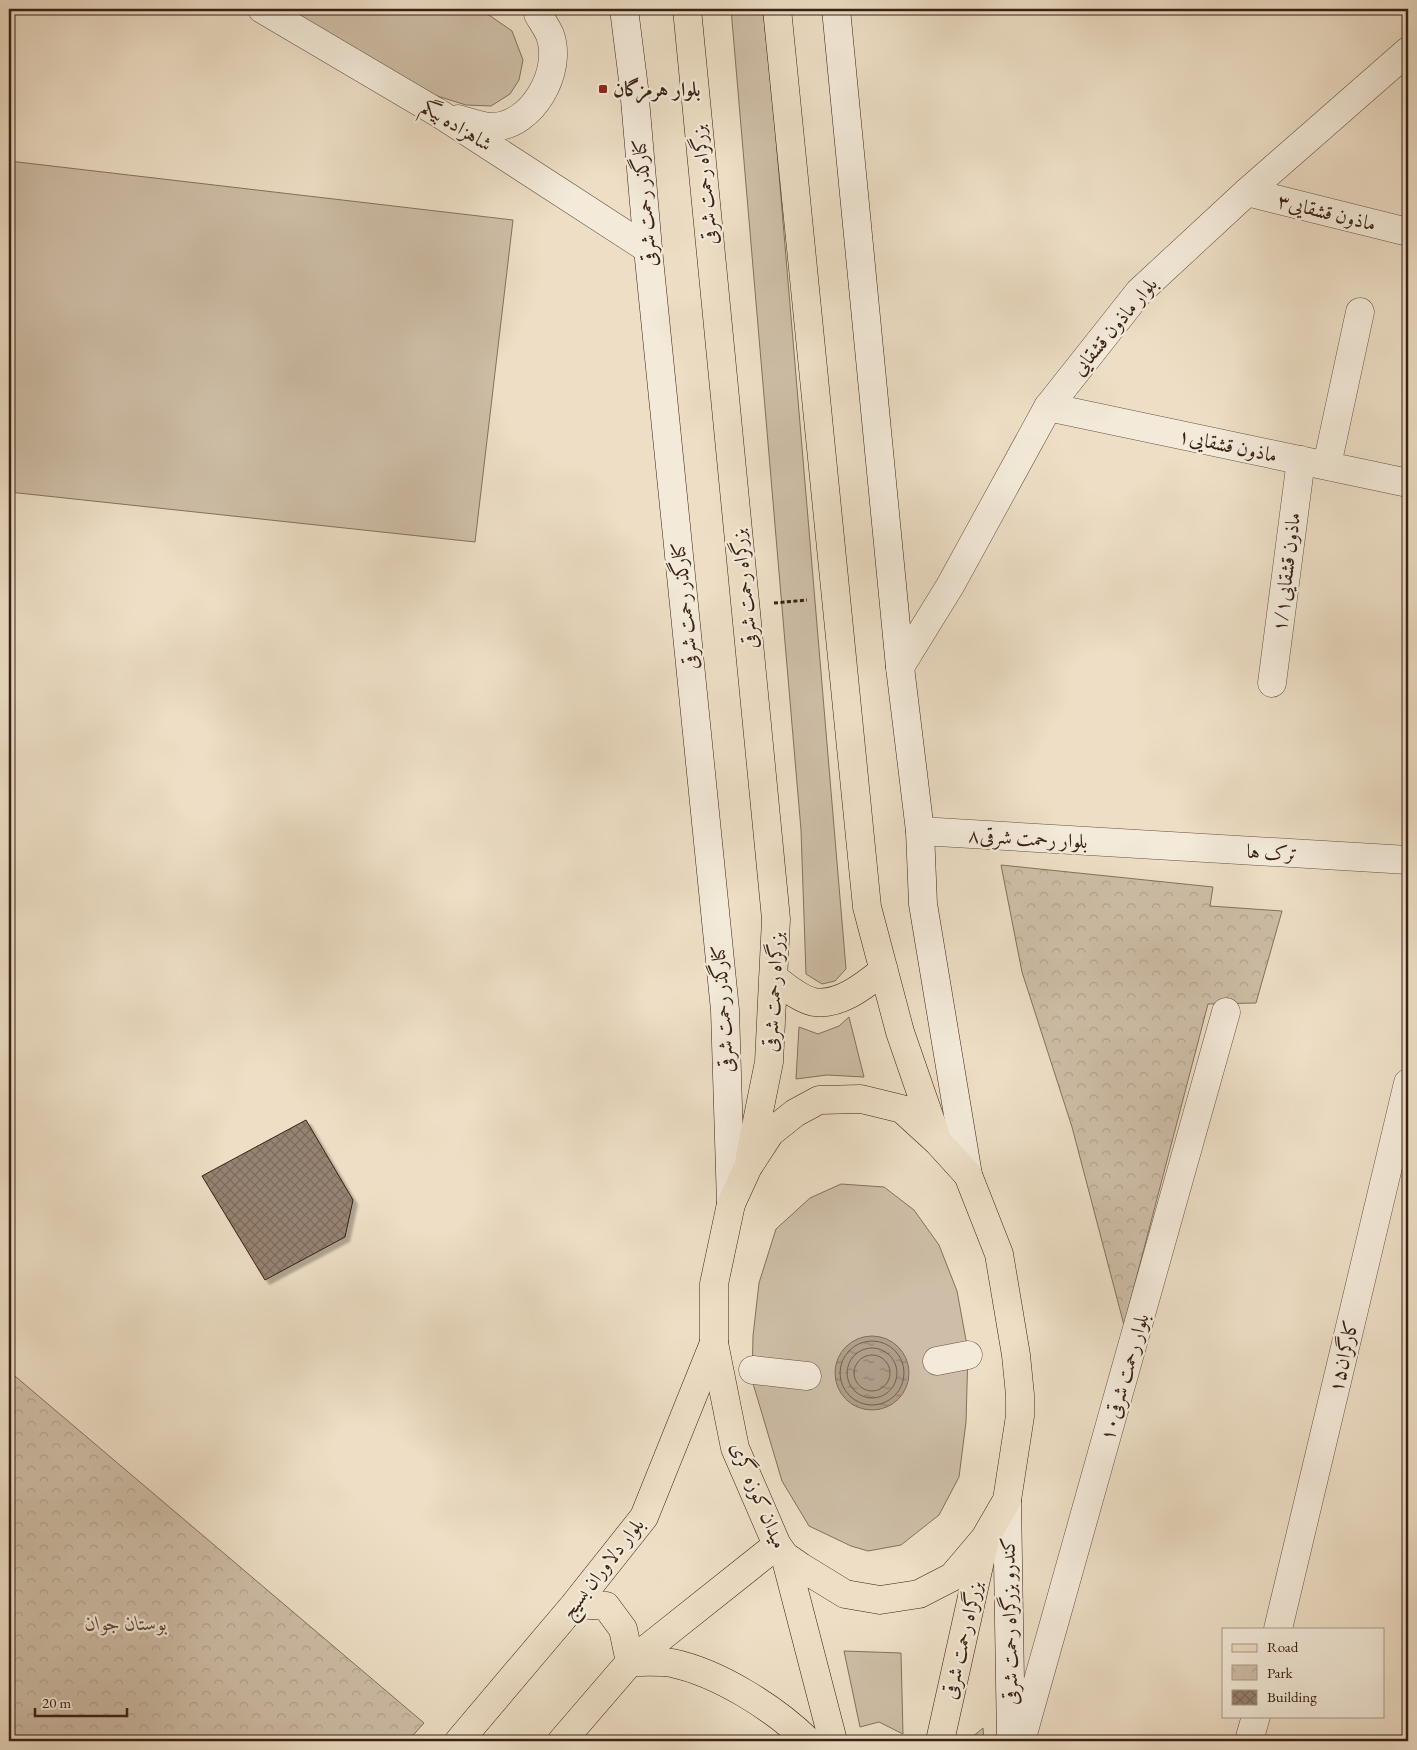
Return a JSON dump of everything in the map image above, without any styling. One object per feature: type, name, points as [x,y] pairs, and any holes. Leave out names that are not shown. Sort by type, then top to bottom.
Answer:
[{"type":"main road","name":"بزرگراه رحمت شرقی","points":[[687,9],[776,919],[769,1062],[748,1167]]},
{"type":"main road","points":[[777,9],[867,907],[900,1032],[938,1142]]},
{"type":"main road","points":[[774,977],[796,995],[814,1002],[838,1000],[867,984],[884,970]]},
{"type":"main road","name":"میدان کوزه گری","points":[[860,1099],[902,1109],[938,1142],[968,1175],[999,1254],[1016,1355],[1020,1416],[1007,1500],[985,1538],[952,1577],[919,1594],[880,1600],[845,1594],[781,1550],[735,1448],[714,1343],[714,1284],[731,1204],[748,1167],[770,1133],[795,1113],[819,1100],[860,1099]]},
{"type":"main road","name":"بلوار دلاوران بسیج","points":[[459,1741],[575,1604],[644,1517],[714,1343]]},
{"type":"main road","name":"بزرگراه رحمت شرقی","points":[[940,1741],[985,1538]]},
{"type":"main road","points":[[562,1741],[630,1662],[781,1550],[833,1741]]},
{"type":"main road","points":[[575,1604],[606,1606],[623,1629],[630,1662]]},
{"type":"main road","points":[[630,1662],[670,1663],[704,1672],[736,1688],[798,1731],[808,1741]]},
{"type":"street","name":"شاهزاده بیگم","points":[[262,9],[440,114],[648,249]]},
{"type":"street","name":"کنارگذر رحمت شرقی","points":[[624,9],[634,88],[648,249],[725,1010],[731,1204]]},
{"type":"street","points":[[836,9],[900,667],[920,831],[923,904],[968,1175]]},
{"type":"street","points":[[440,114],[493,127],[515,121],[531,108],[549,76],[552,56],[550,35],[541,11]]},
{"type":"street","name":"بلوار ماذون قشقایی","points":[[900,667],[950,586],[1048,407],[1139,292],[1246,192],[1408,51]]},
{"type":"street","name":"ماذون قشقایی۳","points":[[1246,192],[1408,232]]},
{"type":"street","points":[[1327,466],[1360,312]]},
{"type":"street","name":"ماذون قشقایی۱","points":[[1048,407],[1408,482]]},
{"type":"street","name":"ماذون قشقایی۱/۱","points":[[1272,683],[1301,460]]},
{"type":"street","name":"بلوار رحمت شرقی۸","points":[[920,831],[1136,844]]},
{"type":"street","name":"ترک ها","points":[[1136,844],[1408,860]]},
{"type":"street","name":"۱۰بلوار رحمت شرقی","points":[[1021,1741],[1226,1012]]},
{"type":"street","name":"۱۵کارگران","points":[[1278,1628],[1408,1083]]},
{"type":"street","points":[[937,1361],[968,1355]]},
{"type":"street","points":[[753,1370],[807,1376]]},
{"type":"street","name":"کندرو بزرگراه رحمت شرقی","points":[[1007,1500],[1011,1741]]},
{"type":"street","points":[[1249,1741],[1255,1718]]},
{"type":"path","points":[[746,606],[836,597]]},
{"type":"green space","points":[[288,9],[463,9],[489,15],[512,31],[523,60],[519,80],[510,94],[491,106],[466,105],[434,95]]},
{"type":"green space","points":[[731,9],[763,9],[774,115],[846,969],[835,981],[822,984],[806,974],[801,830]]},
{"type":"green space","points":[[9,161],[513,220],[475,542],[9,492]]},
{"type":"green space","points":[[1001,865],[1213,887],[1210,906],[1282,911],[1256,1003],[1208,1004],[1124,1325],[1072,1127],[1022,972]]},
{"type":"green space","points":[[849,1017],[864,1077],[827,1075],[796,1079],[799,1027],[818,1034],[839,1026]]},
{"type":"green space","points":[[841,1184],[884,1187],[914,1210],[939,1245],[957,1291],[968,1351],[966,1422],[959,1477],[939,1515],[901,1545],[868,1551],[851,1546],[809,1526],[782,1481],[752,1380],[753,1336],[759,1283],[776,1229],[810,1198]]},
{"type":"green space","name":"بوستان جوان","points":[[9,1371],[424,1723],[408,1741],[9,1741]]},
{"type":"green space","points":[[844,1651],[901,1653],[903,1734],[879,1722],[860,1727]]},
{"type":"green space","points":[[983,1728],[984,1741],[972,1741],[971,1738]]},
{"type":"water","points":[[872,1336],[886,1339],[898,1347],[906,1359],[909,1373],[906,1387],[898,1399],[886,1407],[872,1410],[858,1407],[846,1399],[838,1387],[835,1373],[838,1359],[846,1347],[858,1339]]},
{"type":"building","points":[[306,1120],[353,1200],[345,1237],[265,1280],[202,1176]]},
{"type":"place","name":"بلوار هرمزگان","points":[[603,89]]}]
